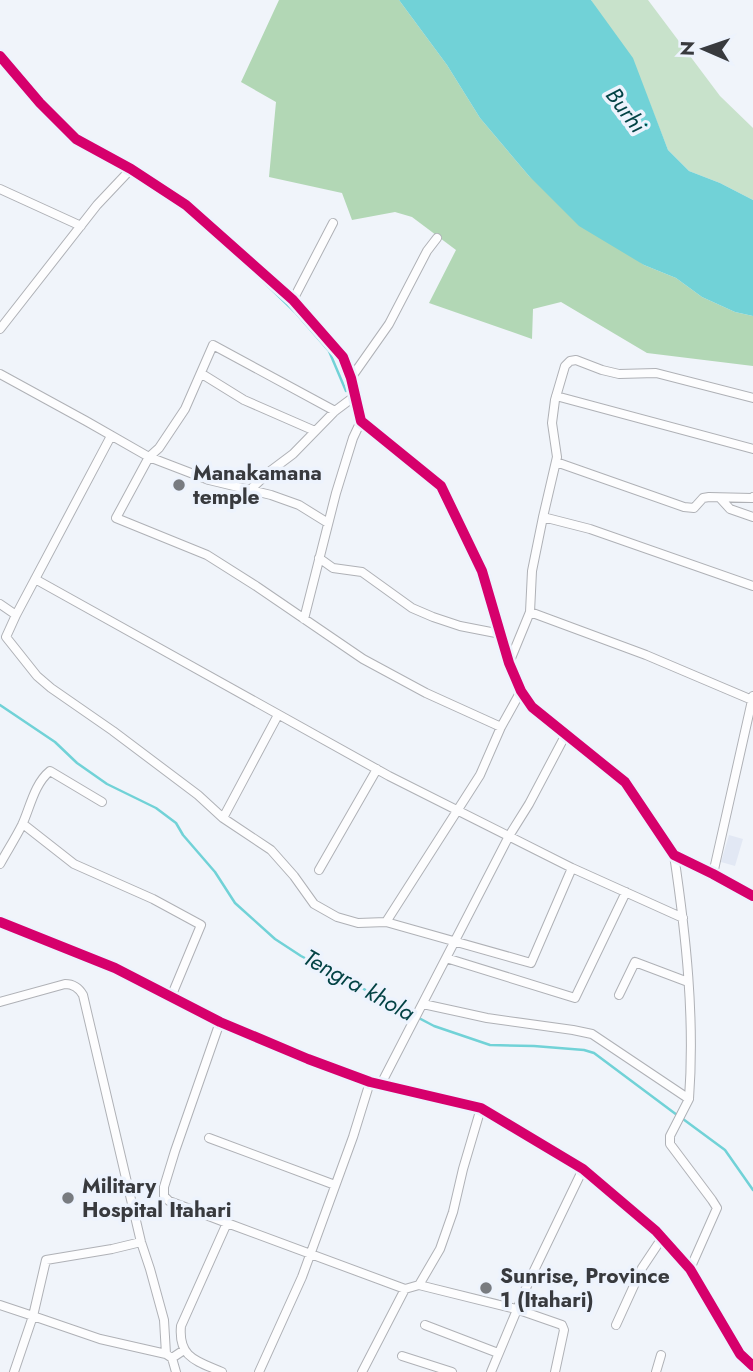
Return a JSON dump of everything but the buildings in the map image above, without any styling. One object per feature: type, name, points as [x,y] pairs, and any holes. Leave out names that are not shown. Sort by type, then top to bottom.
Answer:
[{"type":"street","points":[[0,56],[40,103],[76,139],[131,169],[186,205],[293,300],[342,357],[351,378],[361,421],[441,486],[482,571],[509,663],[521,691],[532,707],[625,782],[674,855],[688,982],[691,1076],[687,1103],[670,1136],[670,1144],[717,1208],[690,1269]]},
{"type":"street","points":[[0,329],[97,205],[131,169]]},
{"type":"street","points":[[0,189],[81,226]]},
{"type":"street","points":[[293,300],[333,223]]},
{"type":"street","points":[[351,378],[389,324],[427,251],[438,238]]},
{"type":"street","points":[[335,411],[213,345],[202,374],[177,422],[159,448],[149,457],[116,518],[207,555],[363,659],[426,694],[501,727]]},
{"type":"street","points":[[509,663],[530,612],[532,571],[556,462],[552,423],[556,396],[565,366],[576,359],[619,374],[656,373],[753,398]]},
{"type":"street","points":[[0,374],[149,457],[209,480],[251,489],[299,505],[328,523]]},
{"type":"street","points":[[202,374],[244,400],[315,432]]},
{"type":"street","points":[[251,489],[293,454],[335,411],[355,396]]},
{"type":"street","points":[[556,396],[753,449]]},
{"type":"street","points":[[304,619],[328,523],[353,438],[361,421]]},
{"type":"street","points":[[111,436],[6,637],[37,676],[198,795],[223,818],[271,850],[314,904],[337,917],[358,923],[386,922],[531,963],[572,868]]},
{"type":"street","points":[[556,462],[684,507],[694,508],[703,498],[753,497]]},
{"type":"street","points":[[720,498],[730,509],[753,517]]},
{"type":"street","points":[[542,517],[590,529],[753,586]]},
{"type":"street","points":[[319,558],[334,568],[362,572],[412,608],[433,617],[500,634]]},
{"type":"street","points":[[35,579],[377,769],[572,868],[683,918]]},
{"type":"street","points":[[0,604],[16,615]]},
{"type":"street","points":[[530,612],[752,697],[713,874]]},
{"type":"street","points":[[386,922],[480,775],[501,727],[521,691]]},
{"type":"street","points":[[223,818],[278,715]]},
{"type":"street","points":[[381,1084],[509,836],[566,734]]},
{"type":"street","points":[[318,870],[377,769]]},
{"type":"street","points":[[0,864],[23,824],[33,796],[50,771],[102,802]]},
{"type":"street","points":[[23,824],[74,863],[153,899],[201,925],[171,997]]},
{"type":"street","points":[[674,855],[753,896]]},
{"type":"street","points":[[446,958],[575,998],[626,892]]},
{"type":"street","points":[[0,922],[115,968],[220,1022],[308,1059],[370,1082],[481,1108],[583,1169],[656,1231],[690,1269],[740,1354],[753,1366]]},
{"type":"street","points":[[619,995],[635,962],[688,982]]},
{"type":"street","points":[[0,1002],[65,984],[71,984],[83,995],[141,1242],[164,1320],[169,1356],[176,1372]]},
{"type":"street","points":[[423,1004],[487,1018],[592,1034],[687,1103]]},
{"type":"street","points":[[220,1022],[175,1151],[164,1187],[164,1196],[169,1201],[405,1289],[419,1285],[516,1309],[562,1325],[564,1330],[555,1372]]},
{"type":"street","points":[[259,1372],[302,1277],[370,1082]]},
{"type":"street","points":[[419,1285],[432,1266],[445,1237],[481,1108]]},
{"type":"street","points":[[209,1138],[335,1185]]},
{"type":"street","points":[[491,1372],[516,1309],[583,1169]]},
{"type":"street","points":[[222,1372],[194,1359],[184,1350],[180,1338],[181,1326],[227,1223]]},
{"type":"street","points":[[616,1325],[642,1268],[662,1238]]},
{"type":"street","points":[[14,1372],[33,1316],[46,1260],[141,1242]]},
{"type":"street","points":[[362,1372],[405,1289]]},
{"type":"street","points":[[0,1304],[100,1339],[169,1356],[184,1350]]},
{"type":"street","points":[[425,1325],[498,1353]]},
{"type":"street","points":[[656,1372],[662,1354]]},
{"type":"street","points":[[402,1356],[452,1372]]},
{"type":"shaded area","points":[[729,835],[743,839],[735,866],[721,862]]},
{"type":"green space","points":[[279,0],[399,0],[447,65],[480,118],[529,176],[644,265],[676,278],[702,297],[735,312],[753,316],[753,366],[647,353],[561,302],[533,309],[532,339],[429,303],[456,250],[412,217],[395,212],[352,220],[342,193],[269,177],[276,102],[241,82]]},
{"type":"green space","points":[[591,0],[648,0],[720,96],[753,128],[753,200],[689,171],[668,150],[648,99]]},
{"type":"water","name":"Burhi","points":[[399,0],[591,0],[633,58],[668,150],[689,171],[753,200],[753,316],[735,312],[702,297],[676,278],[644,265],[579,226],[529,176],[480,118],[447,65]]},
{"type":"waterway","points":[[11,74],[15,80]]},
{"type":"waterway","points":[[26,94],[63,132]]},
{"type":"waterway","points":[[177,204],[199,222]]},
{"type":"waterway","points":[[220,240],[295,312],[329,351],[346,391]]},
{"type":"waterway","name":"Tengra khola","points":[[0,705],[55,742],[77,763],[107,784],[156,808],[176,823],[215,872],[235,903],[275,939],[301,956],[434,1026],[490,1045],[534,1046],[594,1053],[677,1115]]},
{"type":"waterway","name":"Tengra khola","points":[[683,1119],[725,1150],[753,1190]]},
{"type":"cycle path","points":[[0,56],[40,103],[76,139],[131,169],[186,205],[293,300],[343,357],[361,421],[441,486],[482,571],[509,663],[521,691],[532,707],[625,782],[674,855],[753,896]]},
{"type":"cycle path","points":[[0,922],[115,968],[220,1022],[308,1059],[370,1082],[481,1108],[583,1169],[656,1231],[690,1269],[740,1354],[753,1366]]},
{"type":"place","name":"Manakamana temple","points":[[179,485]]},
{"type":"place","name":"Military Hospital Itahari","points":[[68,1198]]},
{"type":"place","name":"Sunrise, Province 1 (Itahari)","points":[[486,1288]]}]
